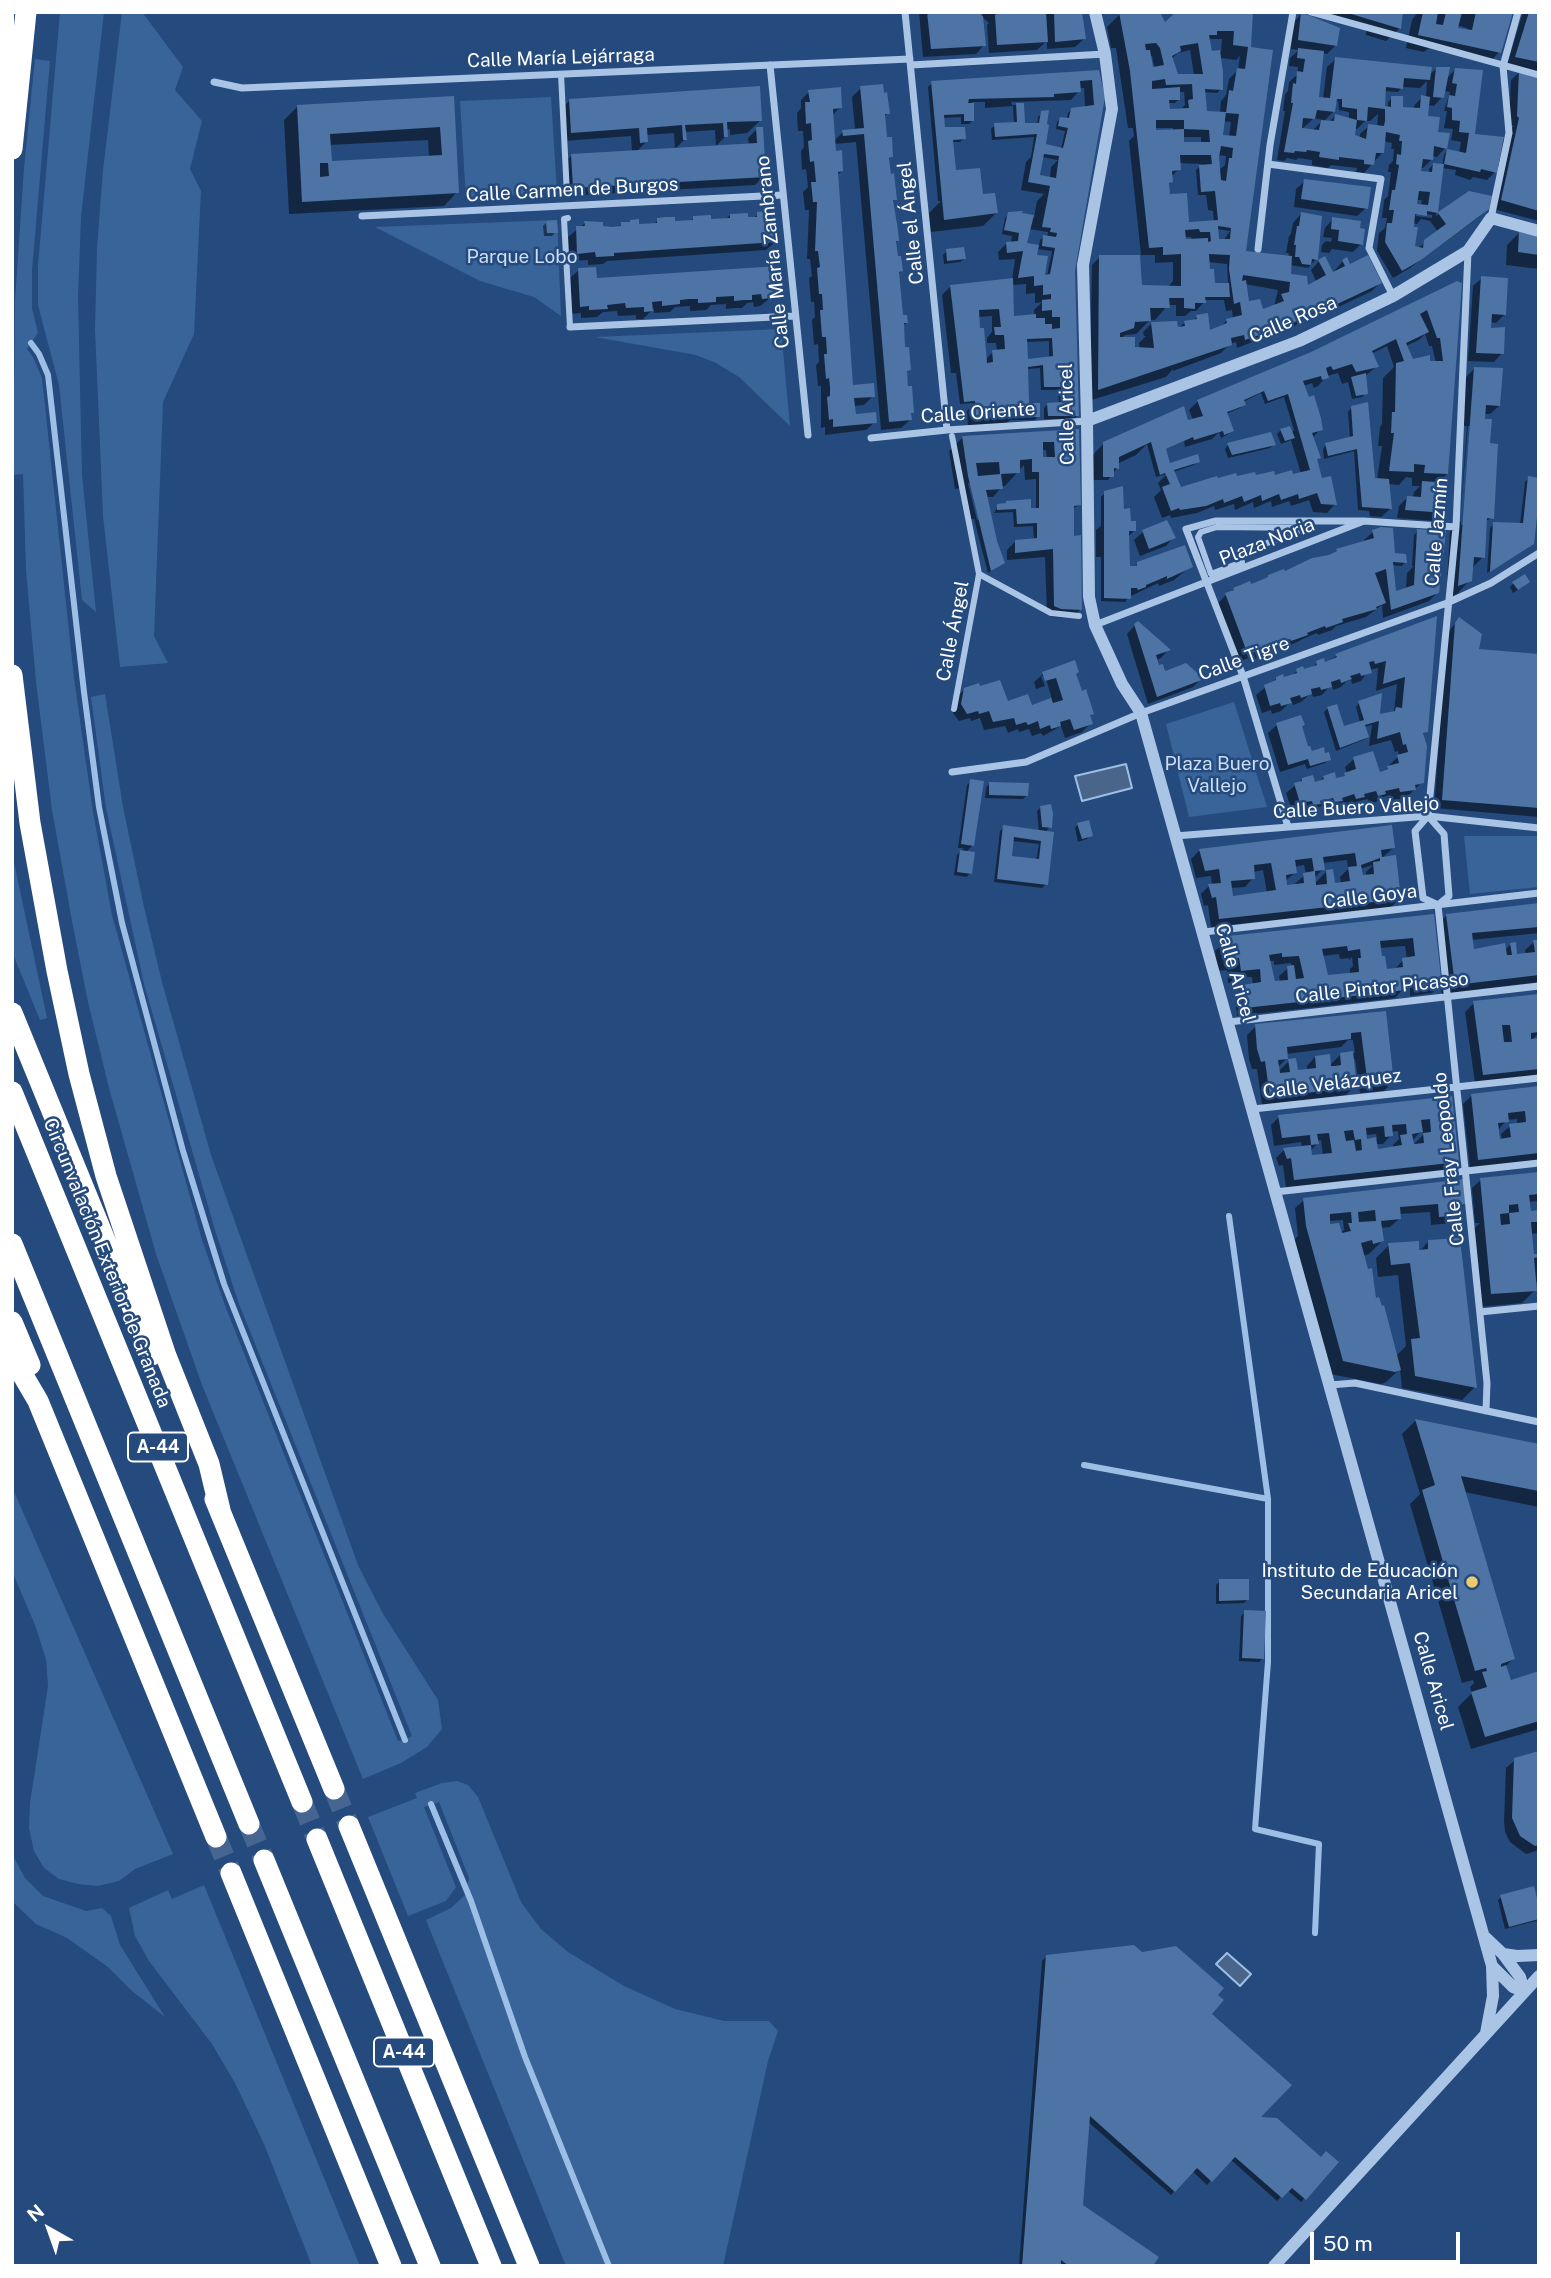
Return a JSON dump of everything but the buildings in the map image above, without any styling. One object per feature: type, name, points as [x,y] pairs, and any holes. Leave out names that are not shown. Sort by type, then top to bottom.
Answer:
[{"type":"highway","points":[[12,149],[26,12]]},
{"type":"highway","points":[[12,675],[30,823],[79,1074],[106,1176],[166,1356],[209,1464],[220,1510]]},
{"type":"highway","points":[[12,1013],[198,1468],[220,1510],[334,1789]]},
{"type":"highway","name":"Circunvalación Exterior de Granada","points":[[12,1092],[302,1802]]},
{"type":"highway","name":"A-44","points":[[12,1244],[249,1824]]},
{"type":"highway","points":[[12,1322],[30,1367],[38,1401]]},
{"type":"highway","points":[[12,1352],[38,1401],[216,1837]]},
{"type":"highway","points":[[349,1826],[529,2266]]},
{"type":"highway","name":"A-44","points":[[317,1839],[491,2266]]},
{"type":"highway","name":"A-44","points":[[264,1860],[430,2266]]},
{"type":"highway","points":[[231,1873],[391,2266]]},
{"type":"street","name":"Calle el Ángel","points":[[905,12],[950,433]]},
{"type":"street","name":"Calle Aricel","points":[[1095,12],[1105,54],[1112,109],[1083,265],[1089,597],[1095,625],[1122,684],[1142,713],[1492,1966],[1493,1996],[1486,2033]]},
{"type":"street","points":[[1258,249],[1268,164],[1293,12]]},
{"type":"street","points":[[1311,12],[1539,75]]},
{"type":"street","points":[[1518,12],[1503,66],[1509,133],[1491,218],[1539,231]]},
{"type":"street","name":"Calle María Lejárraga","points":[[214,82],[242,88],[771,65],[1105,54]]},
{"type":"street","name":"Calle María Zambrano","points":[[771,65],[807,435]]},
{"type":"street","points":[[561,74],[567,195]]},
{"type":"street","points":[[1268,164],[1381,179],[1369,248],[1393,296]]},
{"type":"street","name":"Calle Carmen de Burgos","points":[[362,216],[783,195]]},
{"type":"street","points":[[568,218],[564,219],[570,327],[796,316]]},
{"type":"street","name":"Calle Rosa","points":[[1087,421],[1299,341],[1393,296],[1468,251],[1491,218]]},
{"type":"street","name":"Calle Jazmín","points":[[1438,905],[1423,898],[1415,831],[1427,816],[1456,527],[1468,251]]},
{"type":"street","name":"Calle Oriente","points":[[871,438],[1087,421]]},
{"type":"street","name":"Calle Ángel","points":[[950,433],[979,574],[954,709]]},
{"type":"street","name":"Plaza Noria","points":[[1364,521],[1206,583],[1186,529],[1215,521],[1364,521],[1456,527]]},
{"type":"street","name":"Plaza Noria","points":[[1217,527],[1306,528],[1239,554],[1242,562],[1211,574],[1198,537],[1201,532],[1217,527]]},
{"type":"street","name":"Calle Tigre","points":[[952,772],[1026,762],[1142,713],[1447,603],[1490,583],[1539,553]]},
{"type":"street","points":[[979,574],[1051,613],[1079,615]]},
{"type":"street","points":[[1095,625],[1206,583],[1243,676],[1288,827]]},
{"type":"street","points":[[1427,816],[1444,834],[1449,896],[1438,905]]},
{"type":"street","name":"Calle Buero Vallejo","points":[[1175,836],[1427,816],[1539,828]]},
{"type":"street","name":"Calle Goya","points":[[1204,932],[1539,893]]},
{"type":"street","name":"Calle Fray Leopoldo","points":[[1438,905],[1487,1383],[1486,1410]]},
{"type":"street","name":"Calle Pintor Picasso","points":[[1229,1022],[1539,986]]},
{"type":"street","name":"Calle Velázquez","points":[[1253,1109],[1539,1078]]},
{"type":"street","points":[[1275,1192],[1539,1163]]},
{"type":"street","points":[[1480,1312],[1539,1306]]},
{"type":"street","points":[[1330,1385],[1354,1383],[1539,1422]]},
{"type":"street","points":[[1483,1936],[1503,1954],[1520,1977],[1524,1991]]},
{"type":"street","points":[[1503,1954],[1539,1955]]},
{"type":"street","points":[[1492,1966],[1513,1987],[1524,1991]]},
{"type":"street","points":[[1274,2266],[1539,1976]]},
{"type":"green space","points":[[60,12],[104,12],[81,217],[78,297],[82,475],[96,612],[82,600],[59,385],[38,305],[38,266]]},
{"type":"green space","points":[[122,12],[142,12],[183,67],[175,90],[202,121],[190,169],[201,191],[194,334],[163,402],[154,636],[168,663],[120,667],[103,516],[95,329],[103,170]]},
{"type":"green space","points":[[35,59],[50,61],[32,270],[32,308],[38,333],[27,349],[42,378],[74,678],[93,812],[112,915],[202,1240],[226,1308],[398,1741],[405,1740],[412,1736],[239,1304],[144,984],[106,808],[91,697],[105,694],[123,807],[144,907],[162,982],[211,1155],[358,1565],[382,1612],[438,1700],[442,1729],[427,1747],[401,1763],[363,1779],[202,1385],[156,1254],[109,1088],[72,921],[52,810],[36,682],[26,570],[23,474],[13,475],[15,301]]},
{"type":"green space","points":[[551,97],[557,192],[466,198],[460,101]]},
{"type":"green space","name":"Parque Lobo","points":[[557,220],[561,316],[534,297],[480,281],[375,227]]},
{"type":"green space","points":[[781,329],[790,426],[739,377],[716,363],[696,355],[595,337]]},
{"type":"green space","name":"Plaza Buero Vallejo","points":[[1234,702],[1267,807],[1189,817],[1166,724]]},
{"type":"green space","points":[[1464,836],[1539,836],[1539,887],[1470,894]]},
{"type":"green space","points":[[12,853],[47,1018],[40,1020],[12,952]]},
{"type":"green space","points":[[12,1487],[173,1854],[135,1869],[119,1881],[98,1886],[59,1879],[44,1868],[34,1851],[29,1828],[30,1803],[48,1686],[46,1659],[12,1571]]},
{"type":"green space","points":[[457,1781],[468,1785],[478,1797],[521,1902],[541,1929],[568,1952],[624,1986],[675,2009],[724,2021],[769,2021],[778,2031],[768,2061],[723,2266],[566,2266],[426,1920],[451,1908],[465,1895],[469,1878],[439,1802],[424,1807],[456,1887],[446,1901],[408,1916],[368,1817],[417,1798],[415,1793],[442,1783]]},
{"type":"green space","points":[[12,1854],[25,1878],[43,1896],[86,1911],[102,1908],[111,1916],[120,1945],[165,2017],[132,1991],[108,1967],[67,1938],[36,1924],[12,1901]]},
{"type":"green space","points":[[204,1885],[360,2266],[312,2266],[264,2144],[235,2083],[212,2044],[149,1961],[135,1936],[129,1908],[168,1890],[172,1899]]},
{"type":"shaded area","points":[[1126,764],[1132,788],[1082,801],[1075,776]]},
{"type":"shaded area","points":[[1227,1953],[1251,1974],[1240,1986],[1216,1964]]},
{"type":"waterway","points":[[31,343],[48,375],[99,807],[122,923],[183,1151],[224,1284],[405,1740]]},
{"type":"waterway","points":[[1229,1216],[1268,1499],[1268,1662],[1255,1829],[1319,1844],[1315,1933]]},
{"type":"waterway","points":[[1084,1465],[1268,1499]]},
{"type":"waterway","points":[[431,1804],[471,1901],[525,2057],[609,2266]]},
{"type":"tunnel","points":[[334,1789],[349,1826]]},
{"type":"tunnel","points":[[302,1802],[317,1839]]},
{"type":"tunnel","points":[[249,1824],[264,1860]]},
{"type":"tunnel","points":[[216,1837],[231,1873]]},
{"type":"place","name":"Instituto de Educación Secundaria Aricel","points":[[1472,1582]]}]
